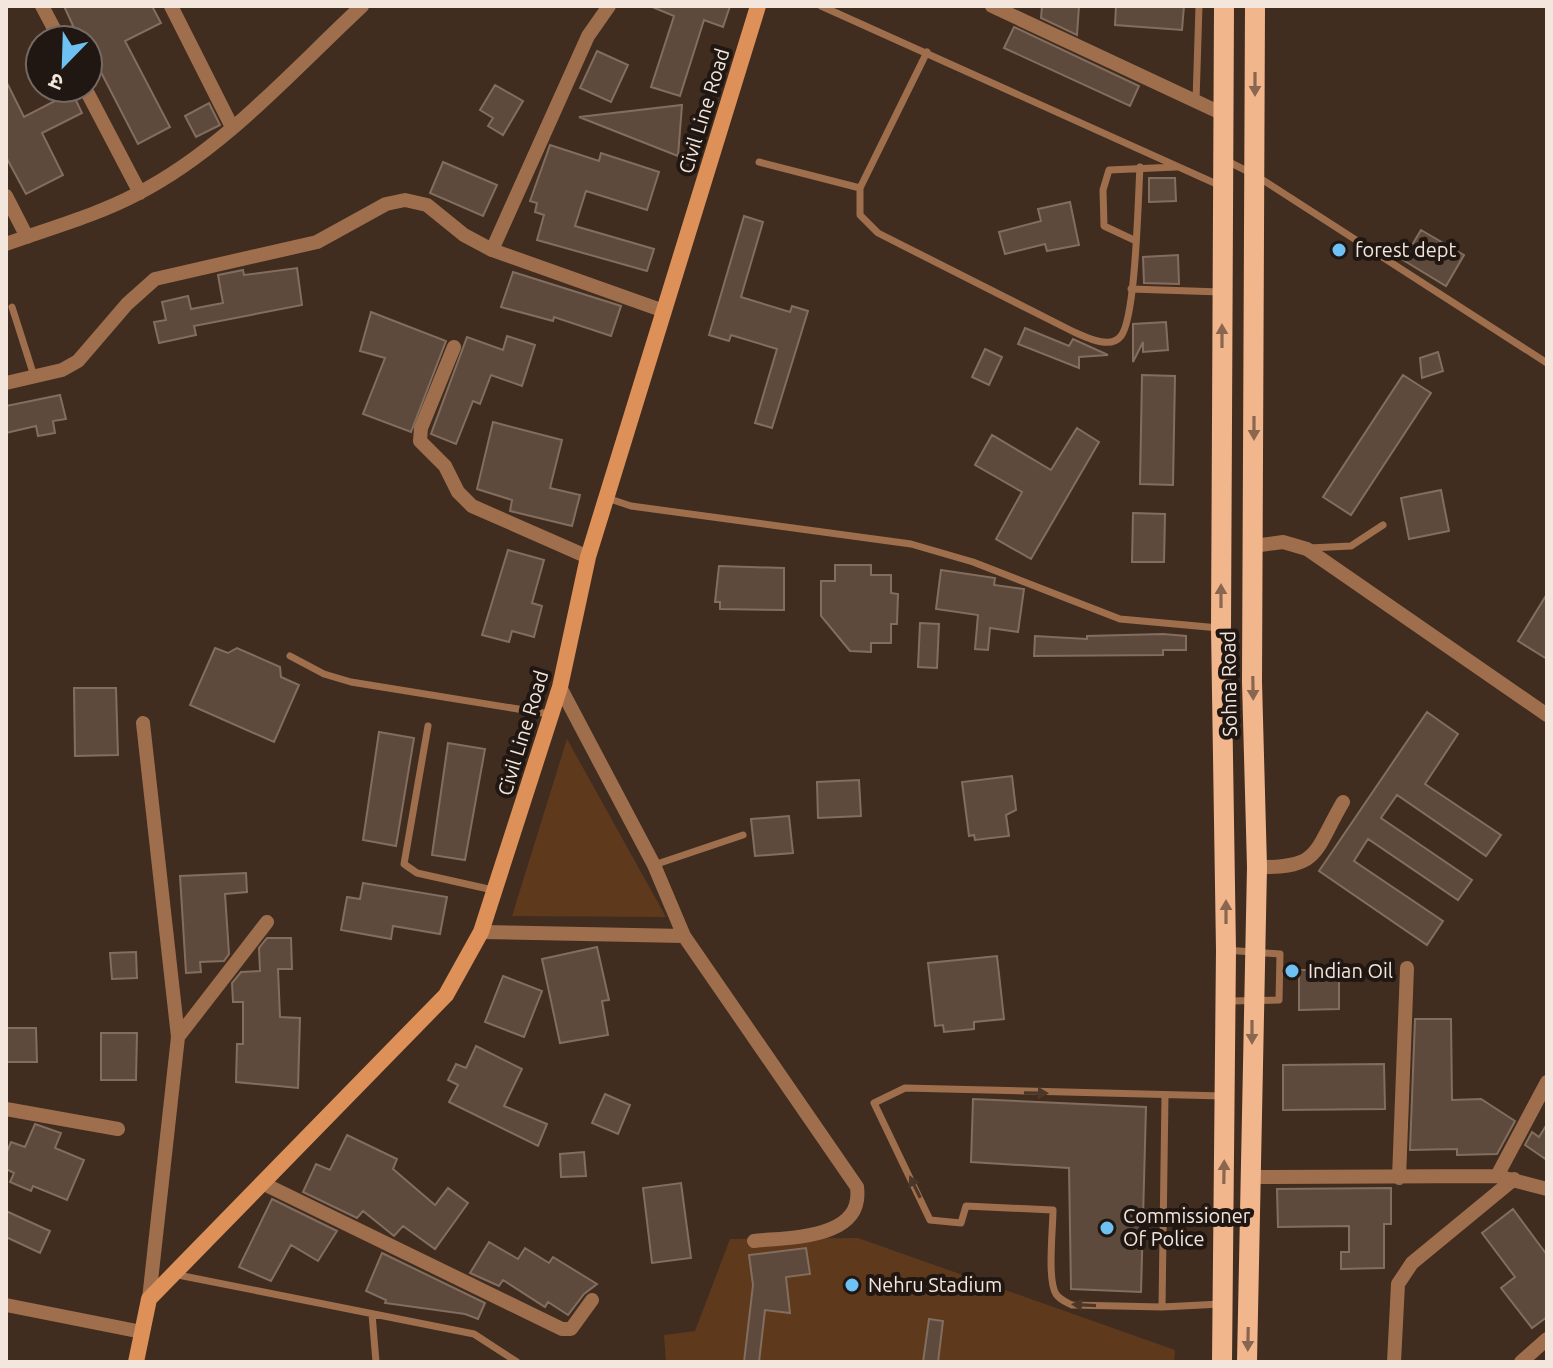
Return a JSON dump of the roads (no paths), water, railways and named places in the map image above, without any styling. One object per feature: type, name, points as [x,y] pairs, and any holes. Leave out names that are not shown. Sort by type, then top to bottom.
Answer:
[{"type":"main road","name":"Sohna Road","points":[[1222,1362],[1226,1001],[1221,628],[1221,113],[1224,6]]},
{"type":"main road","name":"Sohna Road","points":[[1247,1362],[1257,867],[1253,546],[1255,6]]},
{"type":"main road","points":[[1223,1303],[1249,1304]]},
{"type":"street","points":[[42,6],[52,24]]},
{"type":"street","points":[[171,6],[232,127]]},
{"type":"street","points":[[6,244],[92,216],[140,193],[232,127],[362,6]]},
{"type":"street","points":[[492,250],[588,36],[609,6]]},
{"type":"street","name":"Civil Line Road","points":[[136,1362],[149,1299],[446,995],[481,932],[560,687],[588,557],[758,6]]},
{"type":"street","points":[[992,6],[1221,113]]},
{"type":"street","points":[[93,104],[140,193]]},
{"type":"street","points":[[6,196],[27,237]]},
{"type":"street","points":[[6,383],[62,370],[78,361],[136,294],[155,279],[317,242],[386,204],[405,200],[427,205],[464,235],[492,250],[664,311]]},
{"type":"street","points":[[454,347],[421,428],[420,441],[445,466],[458,492],[472,506],[588,557]]},
{"type":"street","points":[[1253,546],[1283,542],[1307,549],[1547,715]]},
{"type":"street","points":[[560,687],[654,865],[684,936],[857,1187],[858,1198],[854,1209],[843,1224],[830,1231],[754,1241]]},
{"type":"street","points":[[143,723],[178,1037],[149,1299]]},
{"type":"street","points":[[1257,867],[1293,868],[1309,861],[1343,802]]},
{"type":"street","points":[[178,1037],[267,922]]},
{"type":"street","points":[[481,932],[684,936]]},
{"type":"street","points":[[1399,1178],[1407,968]]},
{"type":"street","points":[[1497,1176],[1547,1082]]},
{"type":"street","points":[[6,1109],[118,1129]]},
{"type":"street","points":[[1251,1177],[1497,1176],[1547,1189]]},
{"type":"street","points":[[1394,1362],[1398,1284],[1405,1273],[1412,1263],[1514,1179]]},
{"type":"street","points":[[262,1183],[562,1329],[571,1329],[576,1325],[592,1300]]},
{"type":"street","points":[[6,1305],[142,1332]]},
{"type":"street","points":[[1521,1362],[1547,1339]]},
{"type":"lane","points":[[821,6],[1221,186]]},
{"type":"lane","points":[[1196,101],[1199,6]]},
{"type":"lane","points":[[927,52],[860,188],[860,215],[878,233],[1087,337],[1112,342],[1121,337],[1131,289],[1140,167]]},
{"type":"lane","points":[[1221,158],[1255,175],[1547,363]]},
{"type":"lane","points":[[759,162],[860,188]]},
{"type":"lane","points":[[1134,240],[1104,226],[1103,190],[1109,170],[1178,167]]},
{"type":"lane","points":[[1131,289],[1222,292]]},
{"type":"lane","points":[[12,307],[34,376]]},
{"type":"lane","points":[[607,498],[631,506],[911,544],[973,562],[1120,619],[1221,628]]},
{"type":"lane","points":[[1307,549],[1351,546],[1383,525]]},
{"type":"lane","points":[[290,656],[351,682],[551,715]]},
{"type":"lane","points":[[428,726],[404,864],[417,873],[495,890]]},
{"type":"lane","points":[[654,865],[743,835]]},
{"type":"lane","points":[[1226,950],[1253,952]]},
{"type":"lane","points":[[1226,1001],[1253,1002]]},
{"type":"lane","points":[[1223,1303],[1162,1307],[1072,1305],[1059,1298],[1054,1291],[1053,1210],[966,1206],[961,1223],[930,1220],[874,1103],[905,1088],[1225,1096]]},
{"type":"lane","points":[[1162,1307],[1165,1095]]},
{"type":"lane","points":[[171,1274],[474,1334],[517,1362]]},
{"type":"lane","points":[[372,1314],[376,1362]]},
{"type":"place","name":"forest dept","points":[[1339,250]]},
{"type":"place","name":"Indian Oil","points":[[1292,971]]},
{"type":"place","name":"Commissioner Of Police","points":[[1107,1228]]},
{"type":"place","name":"Nehru Stadium","points":[[852,1285]]}]
